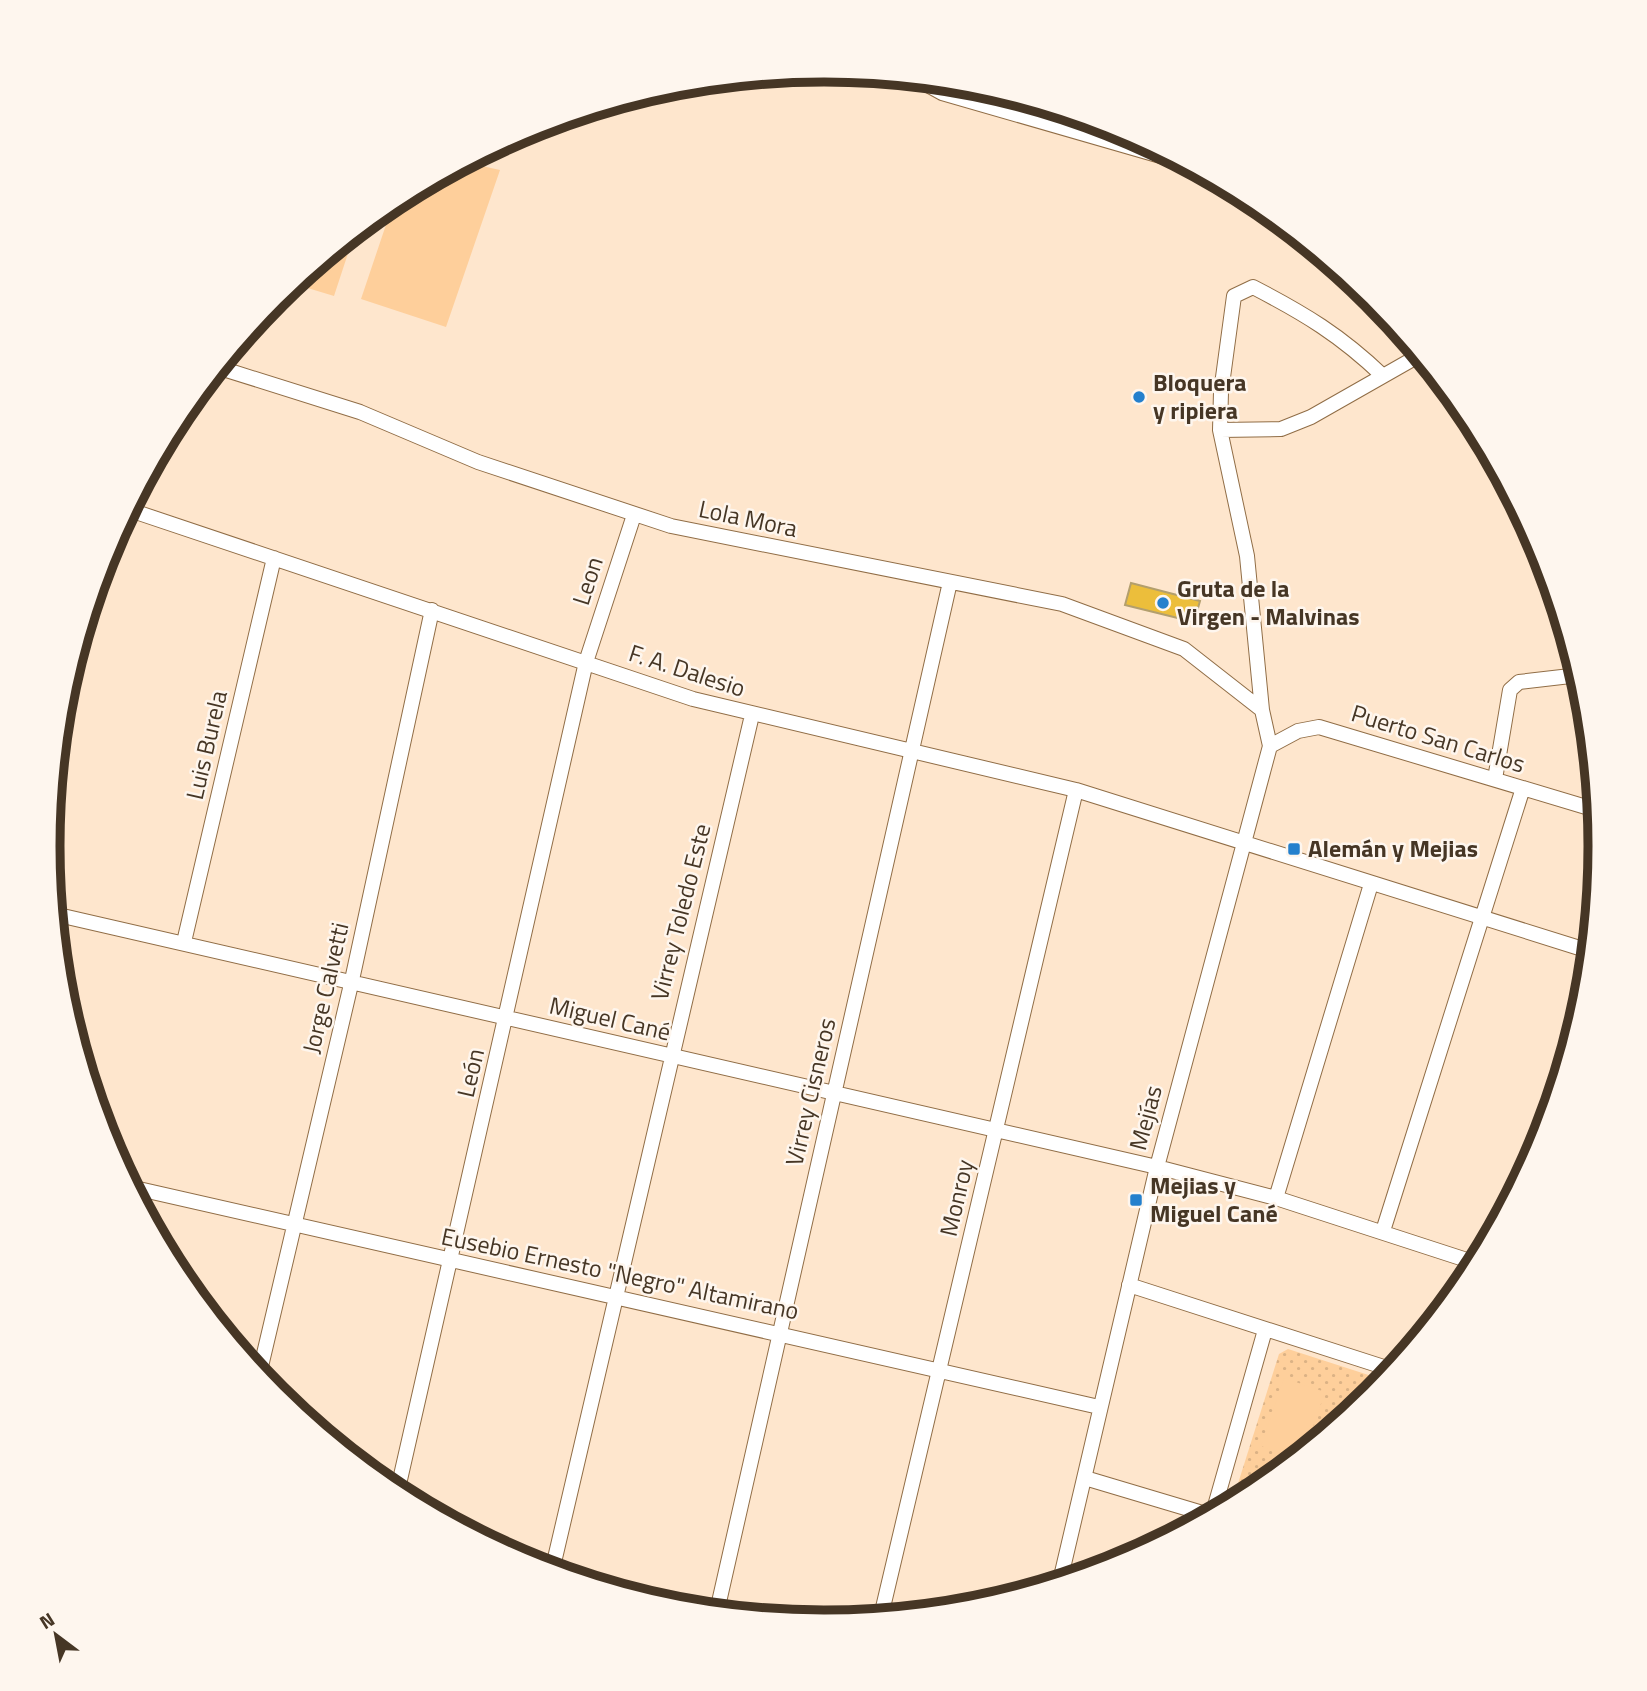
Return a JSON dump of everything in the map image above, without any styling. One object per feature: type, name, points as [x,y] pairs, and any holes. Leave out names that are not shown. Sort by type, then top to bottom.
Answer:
[{"type":"street","points":[[937,90],[1136,149]]},
{"type":"street","name":"Mejías","points":[[1062,1571],[1157,1167],[1270,746],[1262,710],[1247,556],[1220,430],[1221,392],[1234,296],[1252,287],[1317,320],[1351,346],[1383,376]]},
{"type":"street","points":[[1220,430],[1281,429],[1311,417],[1413,359]]},
{"type":"street","name":"Lola Mora","points":[[226,370],[360,412],[478,462],[635,515],[760,545],[1062,604],[1184,649],[1262,710]]},
{"type":"street","name":"F. A. Dalesio","points":[[136,512],[693,699],[911,753],[1076,790],[1580,948]]},
{"type":"street","name":"Leon","points":[[586,662],[635,515]]},
{"type":"street","name":"Luis Burela","points":[[184,942],[274,558]]},
{"type":"street","name":"Virrey Cisneros","points":[[719,1602],[950,582]]},
{"type":"street","name":"Jorge Calvetti","points":[[262,1363],[352,980],[432,610]]},
{"type":"street","name":"León","points":[[400,1481],[586,662]]},
{"type":"street","points":[[1495,779],[1510,690],[1519,682],[1568,676]]},
{"type":"street","name":"Virrey Toledo Este","points":[[554,1560],[618,1296],[670,1056],[752,715]]},
{"type":"street","name":"Puerto San Carlos","points":[[1270,746],[1298,731],[1319,727],[1586,807]]},
{"type":"street","points":[[1383,1231],[1480,917],[1523,788]]},
{"type":"street","name":"Monroy","points":[[883,1607],[942,1368],[1076,790]]},
{"type":"street","points":[[1276,1198],[1371,884]]},
{"type":"street","name":"Miguel Cané","points":[[63,916],[352,980],[995,1132],[1157,1167],[1276,1198],[1466,1259]]},
{"type":"street","name":"Eusebio Ernesto \"Negro\" Altamirano","points":[[141,1190],[942,1368],[1099,1406]]},
{"type":"street","points":[[1129,1285],[1382,1367]]},
{"type":"street","points":[[1215,1501],[1265,1330]]},
{"type":"street","points":[[1085,1478],[1199,1510]]},
{"type":"shaded area","points":[[477,165],[500,170],[446,327],[361,299],[388,217]]},
{"type":"shaded area","points":[[351,245],[334,296],[303,287]]},
{"type":"shaded area","points":[[1288,1349],[1373,1376],[1289,1452],[1237,1488],[1279,1354]]},
{"type":"shaded area","points":[[1284,1378],[1325,1392],[1311,1434],[1285,1455],[1261,1446]]},
{"type":"building","name":"Gruta de la Virgen - Malvinas","points":[[1131,583],[1200,601],[1194,622],[1125,605]]},
{"type":"place","name":"Bloquera y ripiera","points":[[1139,397]]},
{"type":"place","name":"Gruta de la Virgen - Malvinas","points":[[1163,603]]},
{"type":"place","name":"Alemán y Mejias","points":[[1294,849]]},
{"type":"place","name":"Mejias y Miguel Cané","points":[[1136,1200]]}]
